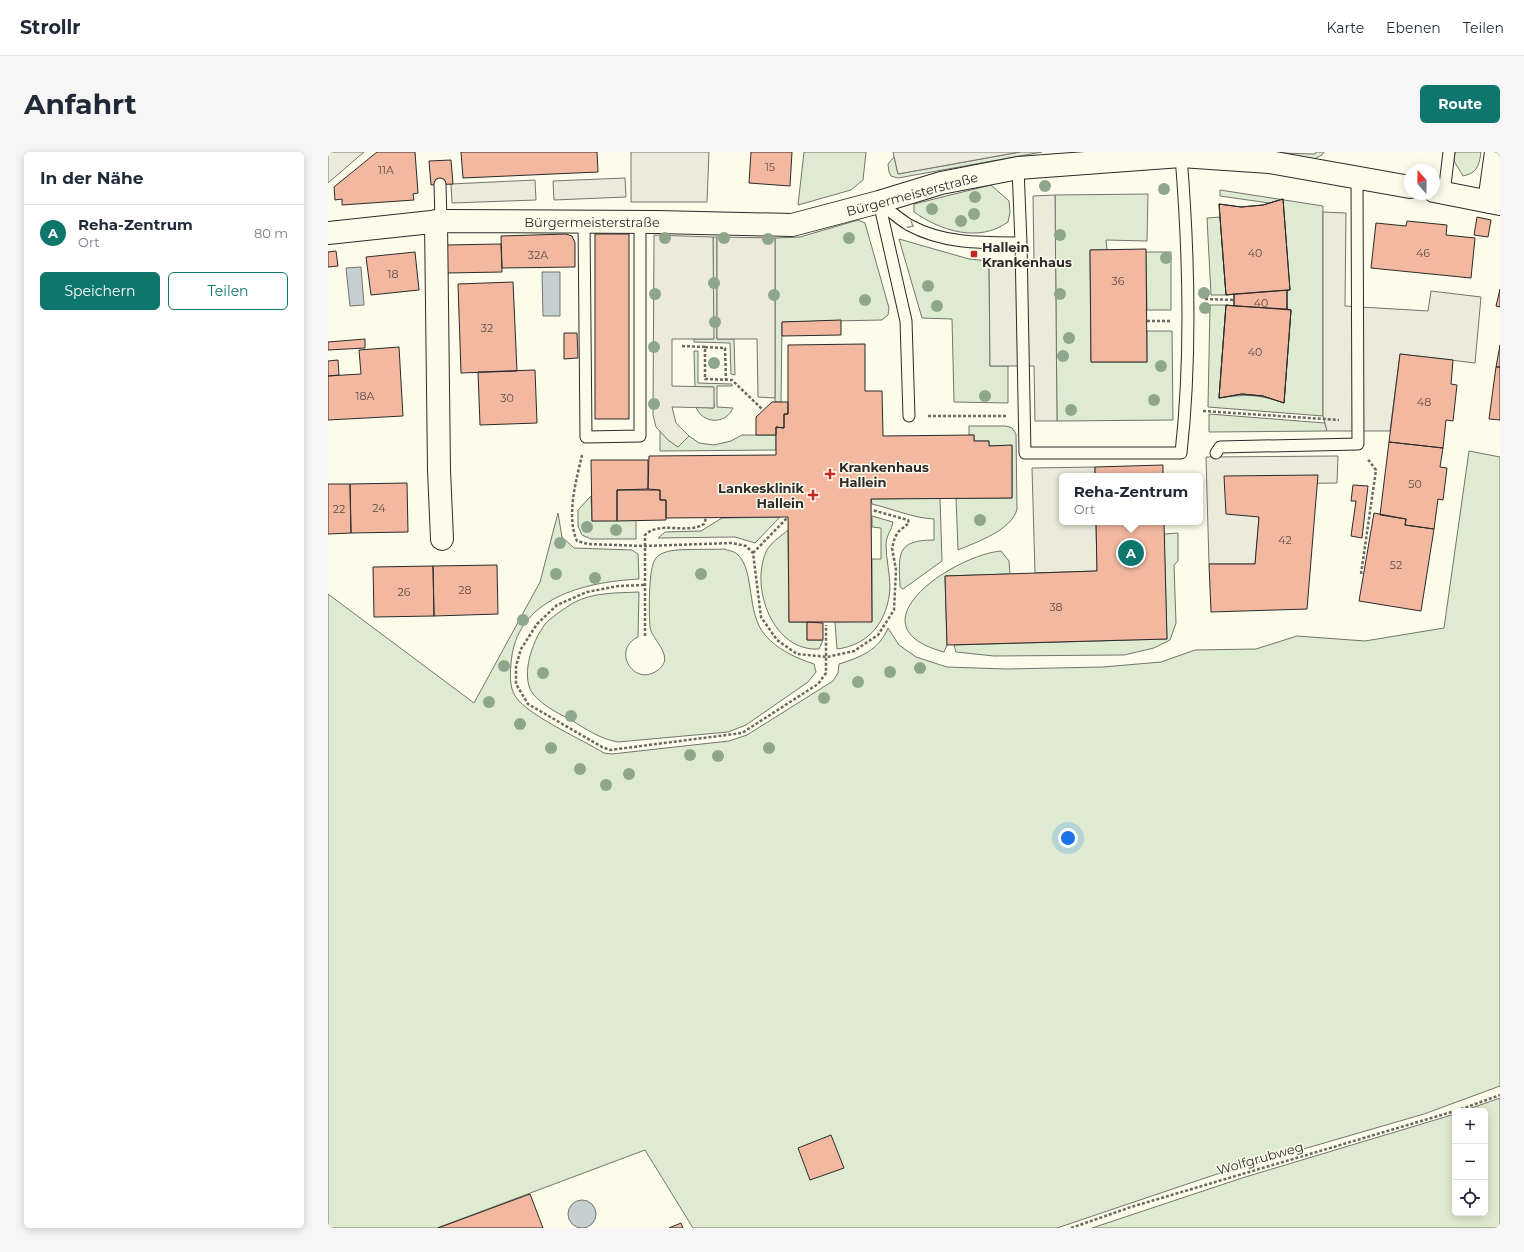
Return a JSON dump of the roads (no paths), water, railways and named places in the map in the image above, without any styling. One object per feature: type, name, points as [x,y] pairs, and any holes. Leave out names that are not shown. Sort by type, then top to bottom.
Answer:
[{"type":"street","points":[[1440,192],[1495,203],[1496,152]]},
{"type":"street","name":"Bürgermeisterstraße","points":[[328,233],[438,221],[584,221],[792,225],[879,202],[941,183],[1018,168],[1181,156],[1269,162],[1404,186]]},
{"type":"street","points":[[438,221],[439,470],[442,539]]},
{"type":"lane","points":[[1440,188],[1449,152]]},
{"type":"lane","points":[[1018,168],[1025,453],[1181,453],[1186,409],[1188,321],[1181,156]]},
{"type":"lane","points":[[1216,453],[1220,447],[1358,444],[1357,178]]},
{"type":"lane","points":[[438,221],[440,184]]},
{"type":"lane","points":[[879,202],[909,225],[946,240],[973,243],[1021,243]]},
{"type":"lane","points":[[879,202],[906,321],[909,416]]},
{"type":"lane","points":[[584,221],[586,437],[640,436],[640,222]]},
{"type":"place","name":"Hallein Krankenhaus","points":[[974,254]]},
{"type":"place","name":"Krankenhaus Hallein","points":[[830,474]]},
{"type":"place","name":"Lankesklinik Hallein","points":[[813,495]]},
{"type":"place","name":"Reha-Zentrum","points":[[1131,553]]}]
